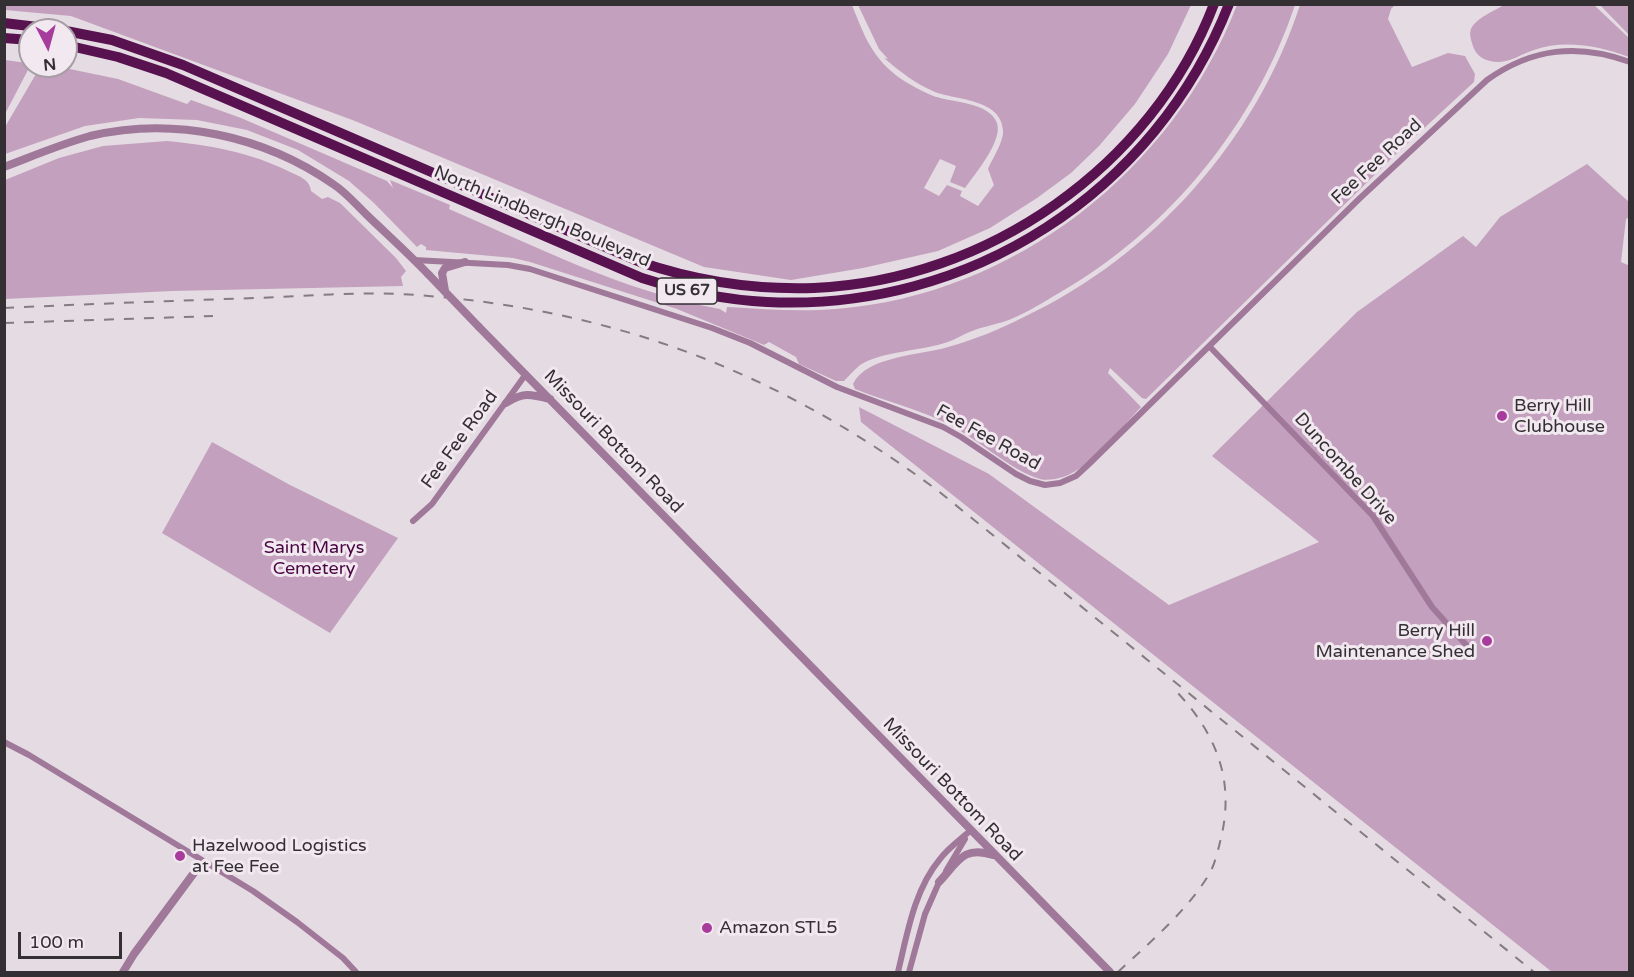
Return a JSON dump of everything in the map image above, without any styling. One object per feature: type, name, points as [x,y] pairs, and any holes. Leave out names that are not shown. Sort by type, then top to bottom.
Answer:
[{"type":"highway","name":"North Lindbergh Boulevard","points":[[78,33],[112,40],[183,64],[640,262],[689,276],[739,285],[815,288],[874,281],[940,264],[995,240],[1054,206],[1113,156],[1147,118],[1177,77],[1202,32],[1214,4]]},
{"type":"highway","name":"North Lindbergh Boulevard","points":[[78,48],[118,57],[166,73],[642,278],[717,297],[767,302],[809,302],[868,297],[942,278],[1013,248],[1058,220],[1116,174],[1162,123],[1196,74],[1229,4]]},
{"type":"street","name":"Fee Fee Road","points":[[414,260],[508,265],[549,274],[712,328],[750,343],[837,387],[943,427],[1030,481],[1045,484],[1060,483],[1076,476],[1359,199],[1487,80],[1504,68],[1525,59],[1563,51],[1590,51],[1611,55],[1629,62]]},
{"type":"street","name":"Missouri Bottom Road","points":[[4,167],[52,148],[92,136],[128,130],[171,128],[214,133],[257,144],[292,158],[336,185],[445,291],[1110,972]]},
{"type":"street","points":[[445,291],[442,273],[445,268],[465,262]]},
{"type":"street","name":"Duncombe Drive","points":[[1210,347],[1373,516],[1432,608],[1469,648]]},
{"type":"street","name":"Fee Fee Road","points":[[413,521],[432,504],[526,374]]},
{"type":"street","points":[[506,403],[524,394],[551,400]]},
{"type":"street","points":[[4,742],[253,891],[343,958],[356,972]]},
{"type":"street","points":[[909,972],[925,914],[939,882],[970,830]]},
{"type":"street","points":[[898,972],[914,911],[926,882],[939,859],[970,830]]},
{"type":"street","points":[[939,882],[961,857],[969,852],[996,856]]},
{"type":"street","points":[[123,972],[202,862]]},
{"type":"green space","points":[[4,5],[852,5],[872,49],[895,75],[931,95],[986,110],[993,116],[998,130],[996,139],[987,157],[965,188],[950,182],[956,166],[940,159],[924,188],[939,196],[947,185],[962,191],[960,196],[978,206],[994,185],[988,169],[1002,140],[1003,130],[1000,120],[986,106],[935,92],[896,68],[884,58],[888,59],[879,49],[858,5],[1191,5],[1168,54],[1135,104],[1099,146],[1071,173],[1037,198],[990,228],[938,251],[863,268],[791,280],[704,267],[355,121],[78,18],[5,10]]},
{"type":"green space","points":[[1237,5],[1295,5],[1278,49],[1257,91],[1232,132],[1171,206],[1137,238],[1099,267],[1032,309],[948,342],[869,360],[860,365],[844,381],[836,381],[799,364],[796,357],[769,342],[764,345],[677,309],[530,262],[513,258],[426,250],[426,247],[421,244],[417,247],[349,181],[298,150],[247,130],[197,120],[139,118],[85,126],[5,154],[5,127],[34,78],[78,78],[78,71],[118,79],[187,104],[191,100],[241,118],[387,181],[393,188],[390,180],[450,205],[449,209],[548,253],[650,292],[720,309],[726,313],[727,307],[836,309],[902,299],[965,279],[1025,250],[1080,214],[1129,170],[1173,120],[1209,65]]},
{"type":"green space","points":[[1300,5],[1395,5],[1388,19],[1412,67],[1448,53],[1465,56],[1475,74],[1474,82],[1395,155],[1146,399],[1142,398],[1110,368],[1108,373],[1141,407],[1094,457],[1063,477],[1040,479],[1007,463],[964,433],[942,421],[855,389],[853,384],[860,375],[882,362],[937,350],[987,334],[1071,292],[1115,262],[1156,227],[1194,189],[1227,147],[1256,102],[1281,55]]},
{"type":"green space","points":[[1504,5],[1594,5],[1629,38],[1629,57],[1594,47],[1570,44],[1530,51],[1503,62],[1485,59],[1473,48],[1471,29],[1481,18]]},
{"type":"green space","points":[[1600,5],[1629,5],[1629,35]]},
{"type":"green space","points":[[5,60],[18,62],[18,78],[24,78],[5,114]]},
{"type":"green space","points":[[167,141],[214,147],[244,154],[303,178],[311,191],[322,199],[328,197],[340,203],[396,258],[406,271],[401,277],[403,286],[172,291],[5,299],[5,180],[59,158],[103,146]]},
{"type":"green space","points":[[1587,164],[1629,202],[1629,217],[1626,219],[1621,262],[1630,266],[1629,972],[1552,972],[861,422],[859,407],[989,474],[1169,605],[1319,542],[1212,456],[1357,312],[1463,236],[1476,247],[1500,217]]},
{"type":"green space","name":"Saint Marys Cemetery","points":[[212,442],[290,485],[398,538],[330,633],[162,533]]},
{"type":"railway","points":[[4,308],[336,294],[416,295],[489,303],[559,315],[626,332],[691,354],[754,380],[816,412],[877,448],[937,490],[1534,972]]},
{"type":"railway","points":[[4,323],[213,316]]},
{"type":"railway","points":[[1118,972],[1166,927],[1199,890],[1213,867],[1221,838],[1226,797],[1219,759],[1202,724],[1177,692]]},
{"type":"place","name":"Berry Hill Clubhouse","points":[[1502,416]]},
{"type":"place","name":"Berry Hill Maintenance Shed","points":[[1487,641]]},
{"type":"place","name":"Hazelwood Logistics at Fee Fee","points":[[180,856]]},
{"type":"place","name":"Amazon STL5","points":[[707,928]]}]
